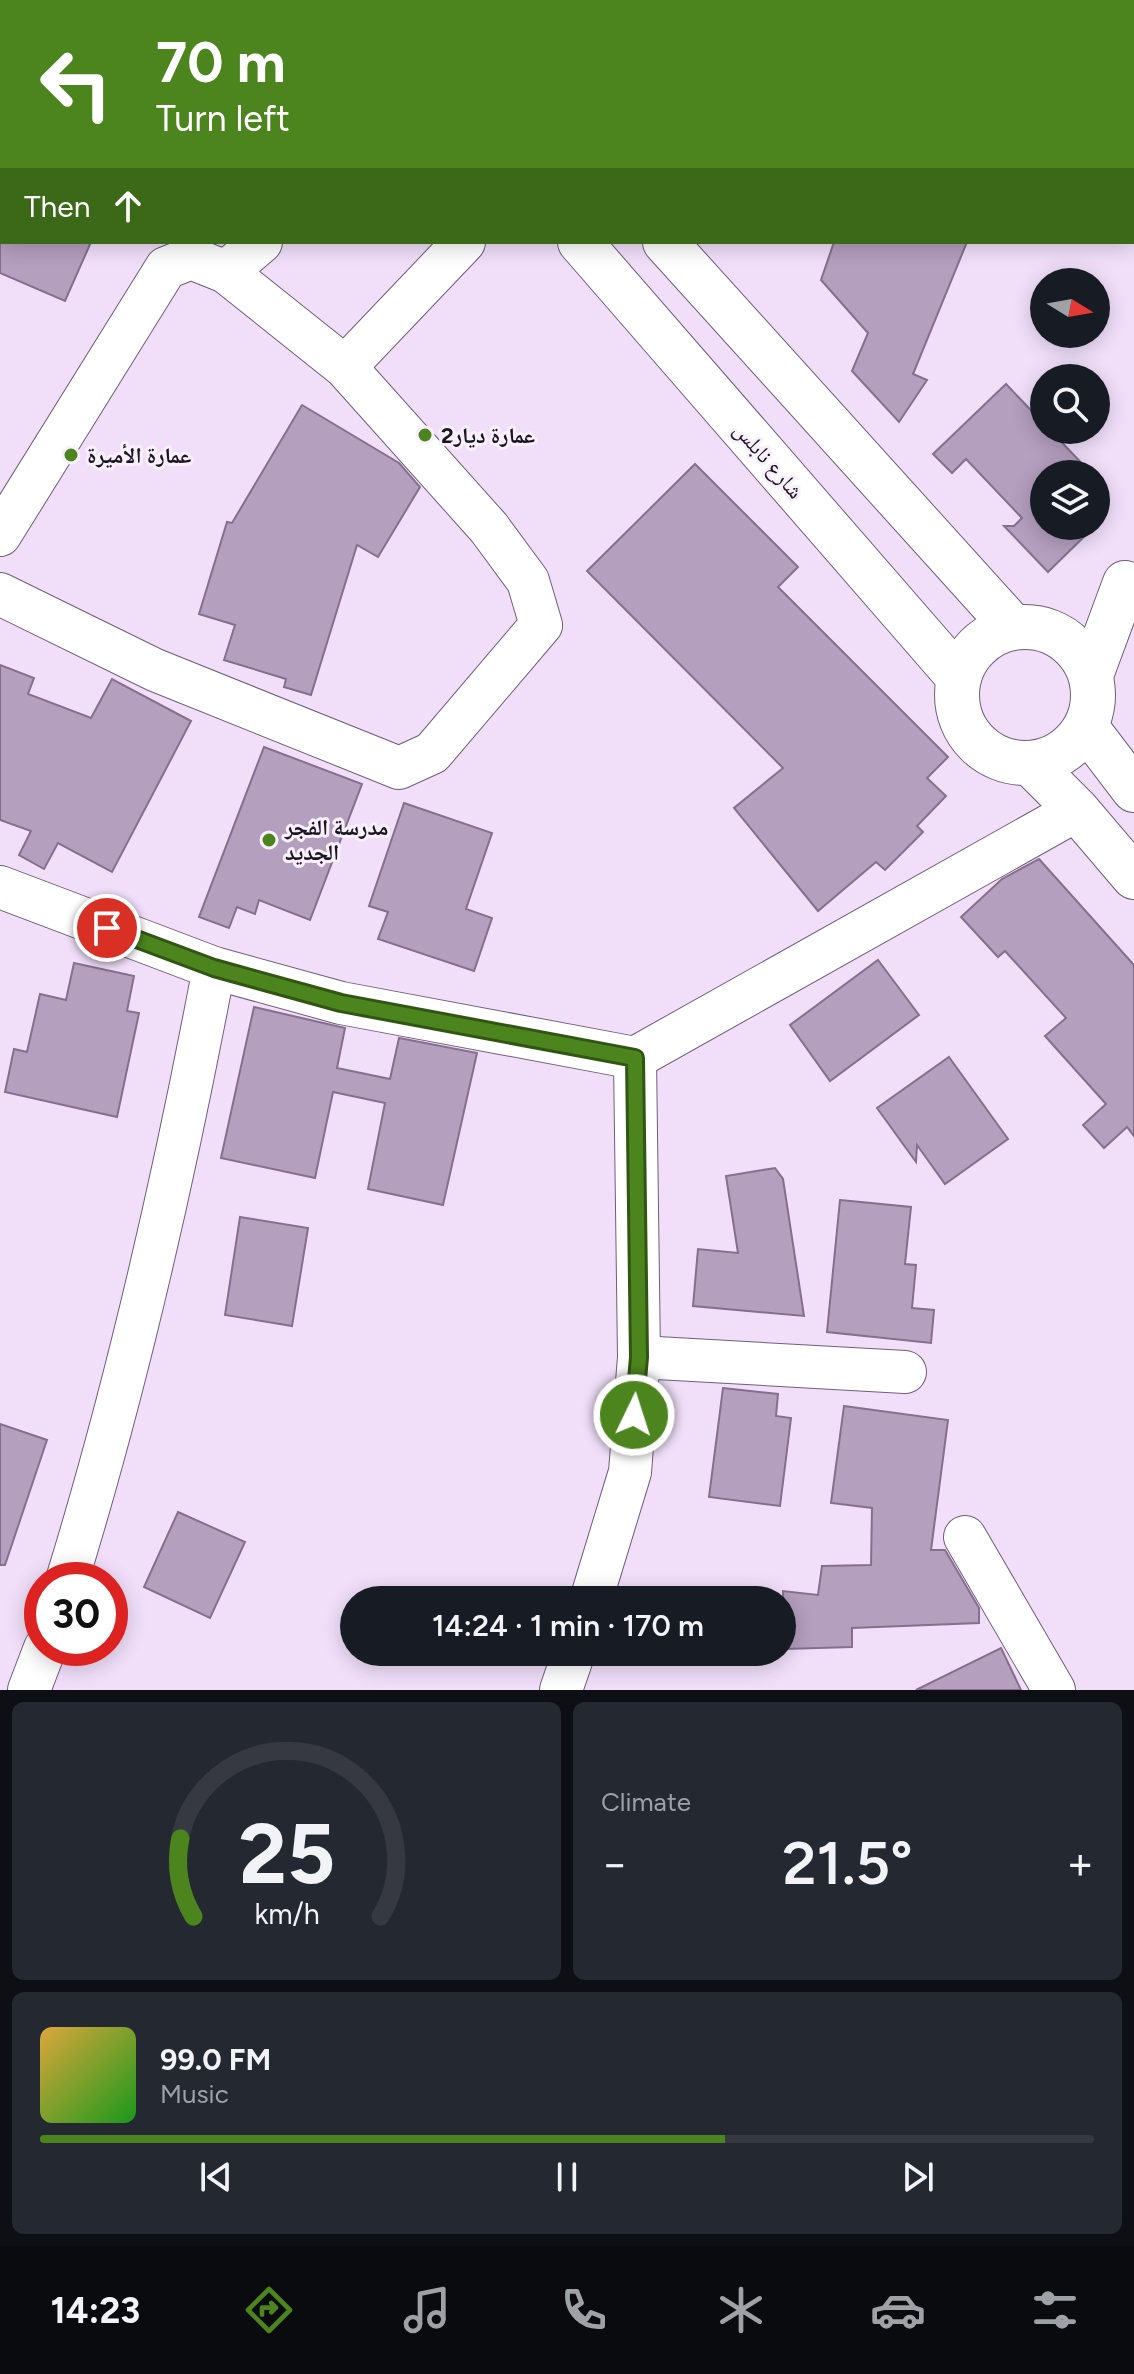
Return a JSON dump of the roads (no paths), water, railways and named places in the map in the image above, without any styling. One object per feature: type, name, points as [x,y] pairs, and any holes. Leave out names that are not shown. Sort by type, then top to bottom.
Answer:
[{"type":"main road","name":"شارع نابلس","points":[[582,244],[959,678]]},
{"type":"main road","points":[[667,244],[1028,628],[1073,646],[1091,675]]},
{"type":"main road","points":[[1130,575],[1091,675],[1092,710],[1086,727],[1063,753],[1031,764],[1009,763],[989,754],[972,740],[961,721],[956,699],[966,659],[979,645],[1079,612],[1130,575]]},
{"type":"main road","points":[[1086,727],[1134,790]]},
{"type":"main road","points":[[1031,764],[1077,810],[1134,877]]},
{"type":"street","points":[[226,272],[259,244]]},
{"type":"street","points":[[345,367],[462,244]]},
{"type":"street","points":[[0,535],[166,268],[191,258],[226,272],[345,367],[489,528],[528,581],[541,625],[432,753],[399,768],[155,670],[0,594]]},
{"type":"street","points":[[0,887],[214,968],[341,1003],[635,1058],[1077,810]]},
{"type":"street","points":[[73,1562],[102,1466],[138,1328],[214,968]]},
{"type":"street","points":[[595,1586],[630,1472],[639,1357],[635,1058]]},
{"type":"street","points":[[639,1357],[905,1372]]},
{"type":"street","points":[[965,1537],[1054,1690]]},
{"type":"street","points":[[29,1690],[38,1666]]},
{"type":"street","points":[[561,1690],[569,1666]]},
{"type":"place","name":"عمارة ديار2","points":[[425,435]]},
{"type":"place","name":"عمارة الأميرة","points":[[71,455]]},
{"type":"place","name":"مدرسة الفجر الجديد","points":[[269,840]]}]
